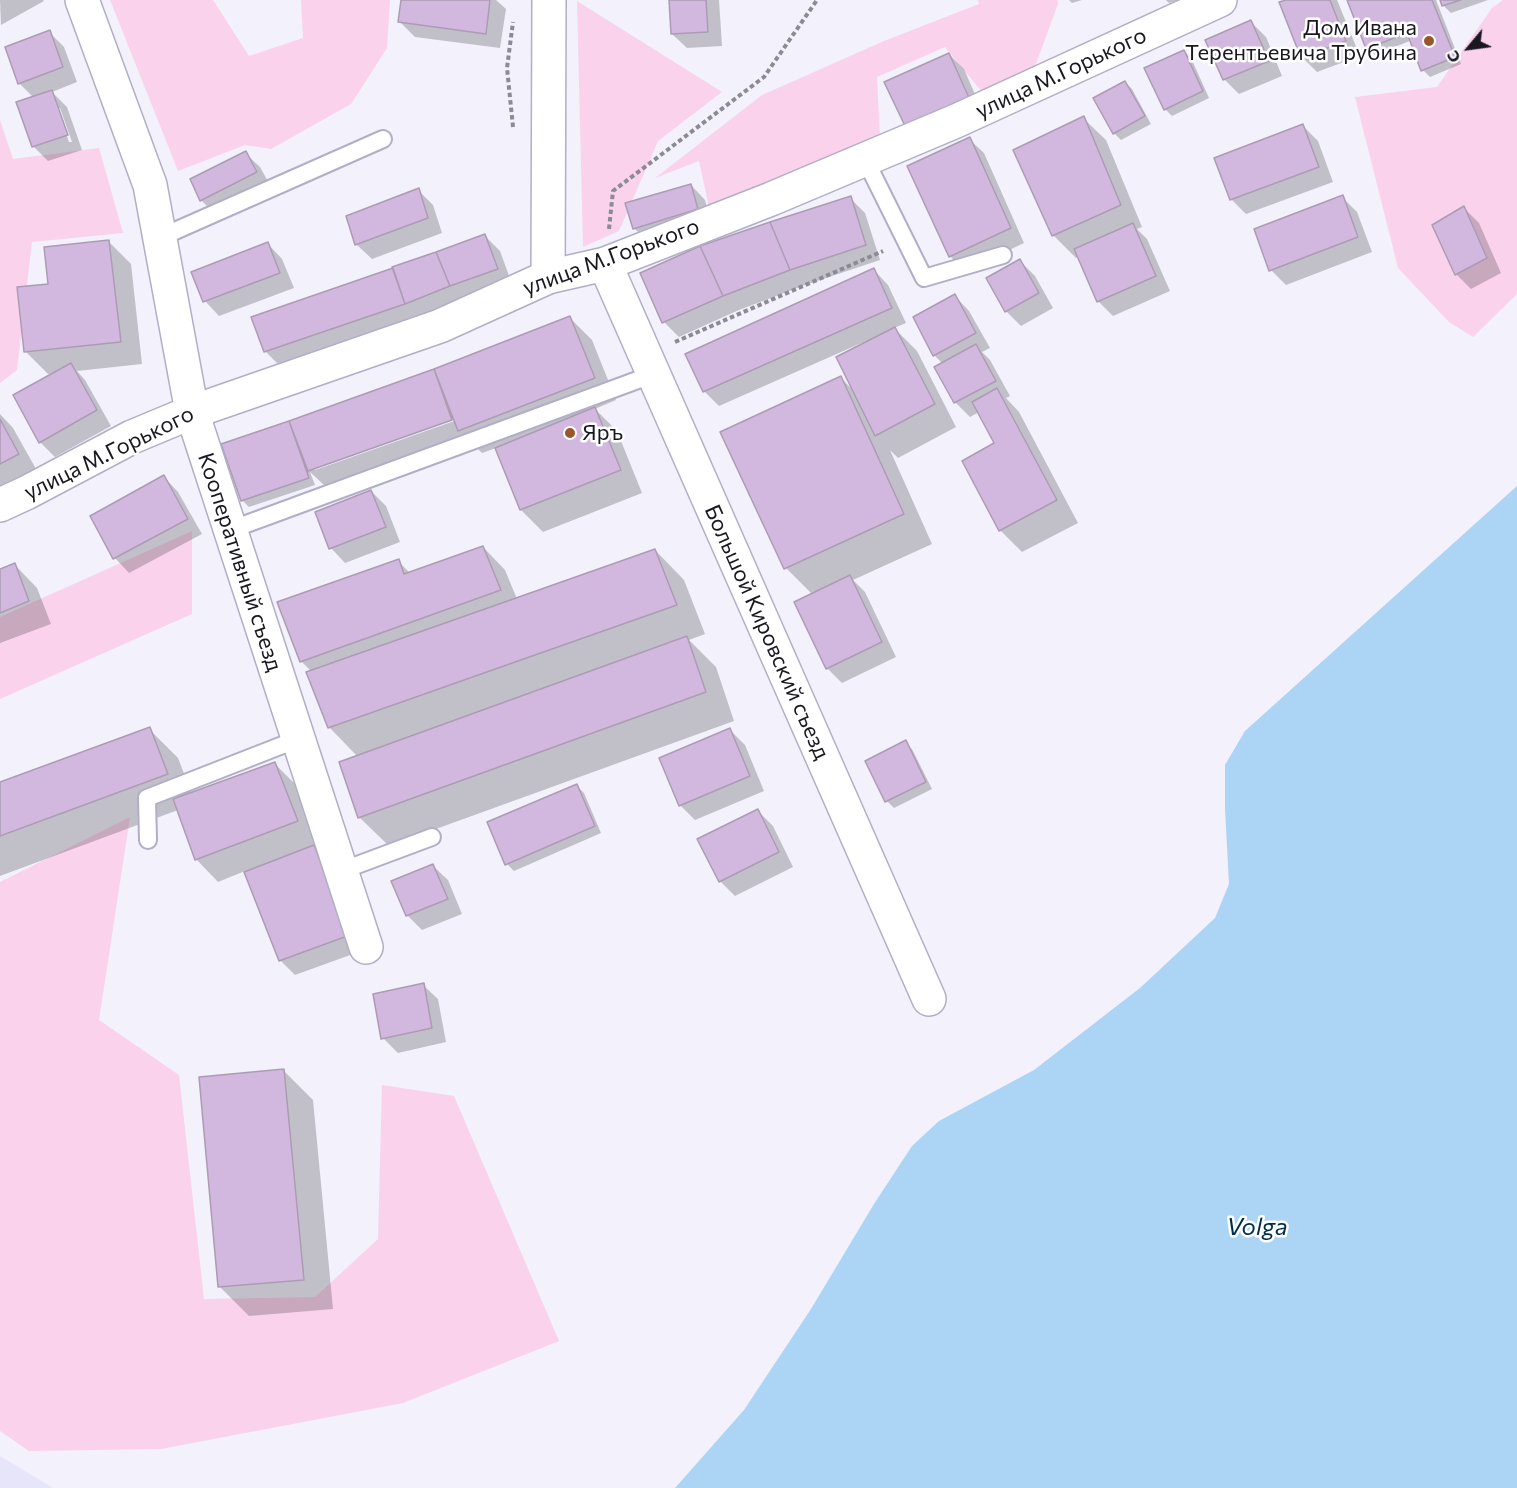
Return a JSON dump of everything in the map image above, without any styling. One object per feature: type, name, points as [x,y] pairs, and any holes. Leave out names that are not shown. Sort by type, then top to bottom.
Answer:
[{"type":"street","name":"Кооперативный съезд","points":[[82,0],[150,185],[192,412],[366,947]]},
{"type":"street","points":[[548,277],[549,0]]},
{"type":"street","name":"улица М.Горького","points":[[0,505],[132,437],[192,412],[440,326],[548,277],[605,264],[771,199],[956,121],[1220,0]]},
{"type":"street","name":"Большой Кировский съезд","points":[[605,264],[929,999]]},
{"type":"lane","points":[[159,238],[383,139]]},
{"type":"lane","points":[[865,159],[924,278],[1003,255]]},
{"type":"lane","points":[[230,530],[649,365]]},
{"type":"lane","points":[[148,840],[147,798],[298,739]]},
{"type":"lane","points":[[341,871],[432,837]]},
{"type":"path","points":[[605,264],[613,192],[764,77],[817,0]]},
{"type":"path","points":[[649,365],[905,241]]},
{"type":"shaded area","points":[[110,0],[213,0],[249,56],[303,38],[301,0],[390,0],[387,48],[351,104],[271,149],[245,145],[178,171]]},
{"type":"shaded area","points":[[978,0],[1057,0],[1058,4],[1033,72],[982,92],[945,47],[877,77],[880,139],[710,212],[699,161],[655,178],[762,95],[884,41],[979,4]]},
{"type":"shaded area","points":[[1503,0],[1517,0],[1517,294],[1473,337],[1449,322],[1398,268],[1355,97],[1437,87],[1492,8]]},
{"type":"shaded area","points":[[577,1],[722,92],[658,141],[619,231],[583,247]]},
{"type":"shaded area","points":[[0,120],[13,159],[99,148],[123,233],[32,242],[17,370],[0,383]]},
{"type":"shaded area","points":[[192,531],[192,614],[0,699],[0,617]]},
{"type":"shaded area","points":[[130,817],[99,1020],[179,1075],[204,1299],[315,1297],[378,1239],[382,1085],[454,1096],[559,1341],[403,1403],[161,1449],[29,1451],[0,1431],[0,882]]},
{"type":"shaded area","points":[[0,1456],[53,1488],[0,1488]]},
{"type":"water","name":"Volga","points":[[1517,486],[1517,1488],[675,1488],[744,1410],[811,1309],[912,1146],[939,1121],[1034,1070],[1140,988],[1215,918],[1229,884],[1225,765],[1245,731]]},
{"type":"building","points":[[401,0],[490,0],[486,34],[398,22]]},
{"type":"building","points":[[669,0],[706,0],[708,32],[671,34]]},
{"type":"building","points":[[1330,0],[1346,41],[1301,58],[1279,2]]},
{"type":"building","name":"Дом Ивана Терентьевича Трубина","points":[[1347,0],[1432,0],[1455,57],[1421,71],[1407,33],[1366,49]]},
{"type":"building","points":[[1440,0],[1461,0],[1442,6]]},
{"type":"building","points":[[1251,20],[1269,61],[1223,80],[1205,40]]},
{"type":"building","points":[[50,30],[63,67],[18,84],[5,47]]},
{"type":"building","points":[[1184,50],[1203,91],[1164,110],[1144,68]]},
{"type":"building","points":[[949,53],[970,100],[906,128],[884,82]]},
{"type":"building","points":[[1125,81],[1145,116],[1113,134],[1093,98]]},
{"type":"building","points":[[52,90],[68,135],[32,147],[16,102]]},
{"type":"building","points":[[1084,116],[1121,205],[1052,236],[1013,150]]},
{"type":"building","points":[[1303,124],[1319,167],[1230,200],[1214,158]]},
{"type":"building","points":[[970,137],[1011,228],[949,257],[907,166]]},
{"type":"building","points":[[246,151],[257,172],[200,201],[190,179]]},
{"type":"building","points":[[691,184],[698,209],[633,229],[625,203]]},
{"type":"building","points":[[419,188],[428,218],[355,245],[346,216]]},
{"type":"building","points":[[1343,195],[1358,237],[1269,271],[1254,229]]},
{"type":"building","points":[[851,196],[866,245],[790,270],[770,222]]},
{"type":"building","points":[[1464,206],[1487,258],[1455,275],[1432,225]]},
{"type":"building","points":[[770,222],[790,270],[723,296],[700,246]]},
{"type":"building","points":[[1133,223],[1156,276],[1097,302],[1074,249]]},
{"type":"building","points":[[485,234],[498,269],[450,286],[436,252]]},
{"type":"building","points":[[109,240],[121,342],[24,352],[17,287],[48,284],[44,247]]},
{"type":"building","points":[[268,242],[280,273],[203,302],[191,272]]},
{"type":"building","points":[[700,246],[723,296],[662,323],[640,273]]},
{"type":"building","points":[[436,252],[450,286],[405,304],[392,267]]},
{"type":"building","points":[[1020,259],[1039,293],[1005,312],[986,278]]},
{"type":"building","points":[[393,268],[405,304],[264,352],[251,317]]},
{"type":"building","points":[[874,268],[892,308],[703,392],[685,354]]},
{"type":"building","points":[[955,294],[976,333],[933,356],[913,317]]},
{"type":"building","points":[[570,316],[595,378],[458,431],[434,369]]},
{"type":"building","points":[[895,327],[935,404],[875,436],[836,357]]},
{"type":"building","points":[[976,344],[996,381],[954,403],[934,367]]},
{"type":"building","points":[[71,363],[97,410],[39,443],[13,395]]},
{"type":"building","points":[[434,369],[452,420],[308,471],[289,421]]},
{"type":"building","points":[[841,376],[904,514],[784,569],[720,432]]},
{"type":"building","points":[[997,388],[1057,500],[999,531],[962,461],[994,443],[972,402]]},
{"type":"building","points":[[595,407],[621,470],[520,510],[495,448]]},
{"type":"building","points":[[0,419],[19,454],[0,464]]},
{"type":"building","points":[[289,421],[309,478],[241,501],[221,444]]},
{"type":"building","points":[[164,475],[188,519],[113,559],[90,516]]},
{"type":"building","points":[[371,490],[386,527],[329,549],[315,512]]},
{"type":"building","points":[[483,546],[501,590],[300,662],[277,602],[399,559],[404,574]]},
{"type":"building","points":[[655,549],[677,605],[328,728],[306,672]]},
{"type":"building","points":[[15,563],[29,601],[0,613],[0,569]]},
{"type":"building","points":[[850,575],[882,642],[826,669],[794,602]]},
{"type":"building","points":[[687,636],[706,692],[358,818],[339,762]]},
{"type":"building","points":[[150,727],[168,774],[0,836],[0,782]]},
{"type":"building","points":[[730,728],[750,776],[679,806],[659,758]]},
{"type":"building","points":[[906,740],[926,782],[885,802],[865,761]]},
{"type":"building","points":[[275,762],[298,821],[195,860],[173,799]]},
{"type":"building","points":[[577,784],[595,826],[505,865],[487,822]]},
{"type":"building","points":[[758,809],[779,852],[719,882],[697,839]]},
{"type":"building","points":[[314,845],[350,935],[279,961],[244,872]]},
{"type":"building","points":[[433,864],[448,899],[406,916],[391,881]]},
{"type":"building","points":[[424,983],[432,1028],[381,1039],[373,994]]},
{"type":"building","points":[[284,1069],[304,1280],[218,1287],[199,1077]]},
{"type":"place","name":"Дом Ивана Терентьевича Трубина","points":[[1429,41]]},
{"type":"place","name":"Яръ","points":[[570,433]]}]
